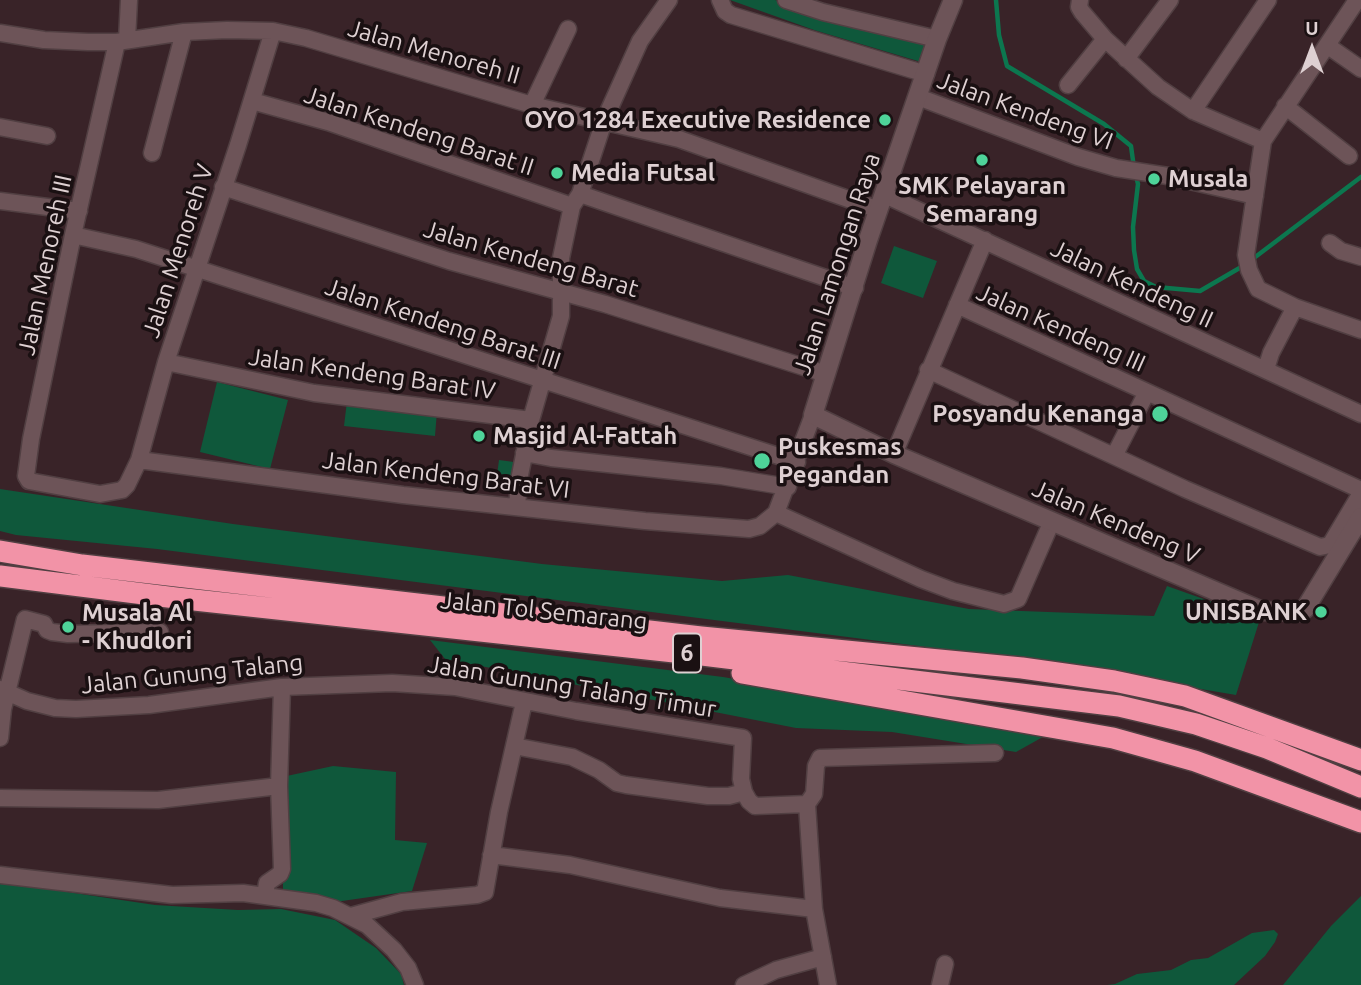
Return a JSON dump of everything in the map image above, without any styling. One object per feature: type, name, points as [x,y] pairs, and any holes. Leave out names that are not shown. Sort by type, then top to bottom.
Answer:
[{"type":"highway","name":"Jalan Tol Semarang","points":[[0,551],[82,565],[645,631],[1022,667],[1114,681],[1185,696],[1361,760]]},
{"type":"highway","name":"Jalan Tol Semarang","points":[[0,576],[1119,706],[1208,728],[1267,748],[1361,787]]},
{"type":"highway","points":[[583,642],[804,685],[1113,738],[1195,761],[1361,822]]},
{"type":"street","name":"Jalan Menoreh III","points":[[127,485],[116,493],[100,494],[29,481],[26,478],[31,439],[73,235],[122,41],[129,0]]},
{"type":"street","points":[[517,505],[531,420],[561,316],[561,258],[576,200],[604,121],[640,41],[669,0]]},
{"type":"street","points":[[720,0],[725,11],[731,15],[926,75]]},
{"type":"street","points":[[786,0],[937,39]]},
{"type":"street","name":"Jalan Lamongan Raya","points":[[776,513],[797,462],[937,39],[953,0]]},
{"type":"street","points":[[1080,0],[1079,7],[1082,12],[1105,39],[1158,87],[1193,111],[1263,141]]},
{"type":"street","points":[[1126,59],[1170,0]]},
{"type":"street","points":[[1193,111],[1268,0]]},
{"type":"street","points":[[1357,0],[1263,141],[1247,262],[1258,289],[1295,307],[1361,330]]},
{"type":"street","points":[[812,41],[816,7]]},
{"type":"street","points":[[532,105],[568,29]]},
{"type":"street","name":"Jalan Menoreh II","points":[[0,33],[44,40],[122,41],[184,32],[273,31],[306,38],[532,105],[679,139],[882,202]]},
{"type":"street","name":"Jalan Menoreh V","points":[[127,485],[139,460],[166,362],[273,31]]},
{"type":"street","points":[[152,153],[184,32]]},
{"type":"street","points":[[1068,85],[1105,39]]},
{"type":"street","points":[[1328,46],[1361,69]]},
{"type":"street","name":"Jalan Kendeng VI","points":[[918,97],[1116,169],[1255,195]]},
{"type":"street","name":"Jalan Kendeng Barat II","points":[[252,101],[328,122],[855,288]]},
{"type":"street","points":[[1285,106],[1349,156]]},
{"type":"street","points":[[0,127],[47,136]]},
{"type":"street","name":"Jalan Kendeng Barat","points":[[223,187],[449,261],[618,308],[826,374]]},
{"type":"street","points":[[0,201],[79,211]]},
{"type":"street","name":"Jalan Kendeng II","points":[[882,202],[985,240],[1361,414]]},
{"type":"street","name":"Jalan Kendeng Barat III","points":[[73,235],[136,248],[797,462]]},
{"type":"street","points":[[894,454],[985,240]]},
{"type":"street","points":[[1330,243],[1341,251],[1361,257]]},
{"type":"street","name":"Jalan Kendeng III","points":[[957,305],[1361,492]]},
{"type":"street","points":[[1266,369],[1271,353],[1295,307]]},
{"type":"street","name":"Jalan Kendeng Barat IV","points":[[166,362],[314,393],[531,420]]},
{"type":"street","points":[[928,370],[1320,547],[1330,545],[1361,492]]},
{"type":"street","name":"Jalan Kendeng III","points":[[1114,456],[1147,392]]},
{"type":"street","name":"Jalan Kendeng V","points":[[813,415],[894,454],[1255,609],[1299,612],[1305,609],[1361,517]]},
{"type":"street","points":[[524,453],[788,486]]},
{"type":"street","name":"Jalan Kendeng Barat VI","points":[[139,460],[403,495],[517,505],[645,521],[749,529],[760,526],[776,513]]},
{"type":"street","points":[[776,513],[921,579],[953,591],[1004,604],[1018,599],[1052,521]]},
{"type":"street","points":[[0,738],[4,690],[25,619],[44,624],[47,630],[52,632],[68,634],[160,632]]},
{"type":"street","name":"Jalan Gunung Talang","points":[[4,690],[27,701],[55,708],[97,709],[149,705],[282,687],[393,682]]},
{"type":"street","name":"Jalan Gunung Talang Timur","points":[[393,682],[456,687],[524,702],[744,739],[740,769],[744,792]]},
{"type":"street","points":[[265,895],[267,883],[282,871],[279,786],[282,687]]},
{"type":"street","points":[[351,916],[402,902],[485,892],[524,702]]},
{"type":"street","points":[[514,746],[572,757],[599,769],[617,783],[626,785],[708,796],[729,796],[744,792],[755,806],[807,804]]},
{"type":"street","points":[[828,985],[814,909],[807,804],[814,794],[816,766],[820,758],[995,752]]},
{"type":"street","points":[[0,798],[158,800],[279,786]]},
{"type":"street","points":[[491,855],[570,865],[720,898],[814,909]]},
{"type":"street","points":[[0,875],[172,895],[265,895],[316,903],[367,925],[394,950],[408,968],[415,985]]},
{"type":"street","points":[[744,985],[776,970],[823,957]]},
{"type":"street","points":[[940,985],[945,964]]},
{"type":"green space","points":[[730,0],[775,0],[829,18],[929,40],[921,62],[814,30]]},
{"type":"green space","points":[[894,246],[937,261],[923,298],[881,283]]},
{"type":"green space","points":[[217,382],[288,400],[270,469],[200,452]]},
{"type":"green space","points":[[347,401],[437,411],[435,436],[344,426]]},
{"type":"green space","points":[[499,460],[514,462],[511,492],[495,490]]},
{"type":"green space","points":[[0,489],[233,524],[542,564],[722,581],[788,575],[969,609],[1154,616],[1167,586],[1260,619],[1236,695],[1036,661],[157,549],[16,535],[0,531]]},
{"type":"green space","points":[[430,640],[723,677],[1050,733],[1016,752],[892,732],[796,728],[445,659]]},
{"type":"green space","points":[[333,766],[396,772],[395,840],[427,843],[412,891],[335,902],[283,889],[282,777]]},
{"type":"green space","points":[[0,882],[155,905],[238,910],[281,909],[335,920],[376,948],[401,974],[404,985],[0,985]]},
{"type":"green space","points":[[1361,896],[1361,985],[1283,985],[1331,926]]},
{"type":"green space","points":[[1274,930],[1278,934],[1265,956],[1234,985],[1107,985],[1137,974],[1171,970],[1191,960],[1208,958],[1252,933]]},
{"type":"waterway","points":[[996,0],[999,35],[1007,66],[1104,124],[1131,146],[1134,168]]},
{"type":"waterway","points":[[1136,176],[1138,184],[1133,227],[1134,250],[1137,269],[1144,281],[1156,287],[1200,291],[1243,266]]},
{"type":"waterway","points":[[1250,261],[1361,177]]},
{"type":"place","name":"OYO 1284 Executive Residence","points":[[885,120]]},
{"type":"place","name":"SMK Pelayaran Semarang","points":[[982,160]]},
{"type":"place","name":"Media Futsal","points":[[557,173]]},
{"type":"place","name":"Musala","points":[[1154,179]]},
{"type":"place","name":"Posyandu Kenanga","points":[[1160,414]]},
{"type":"place","name":"Masjid Al-Fattah","points":[[479,436]]},
{"type":"place","name":"Puskesmas Pegandan","points":[[762,461]]},
{"type":"place","name":"UNISBANK","points":[[1321,612]]},
{"type":"place","name":"Musala Al - Khudlori","points":[[68,627]]}]
